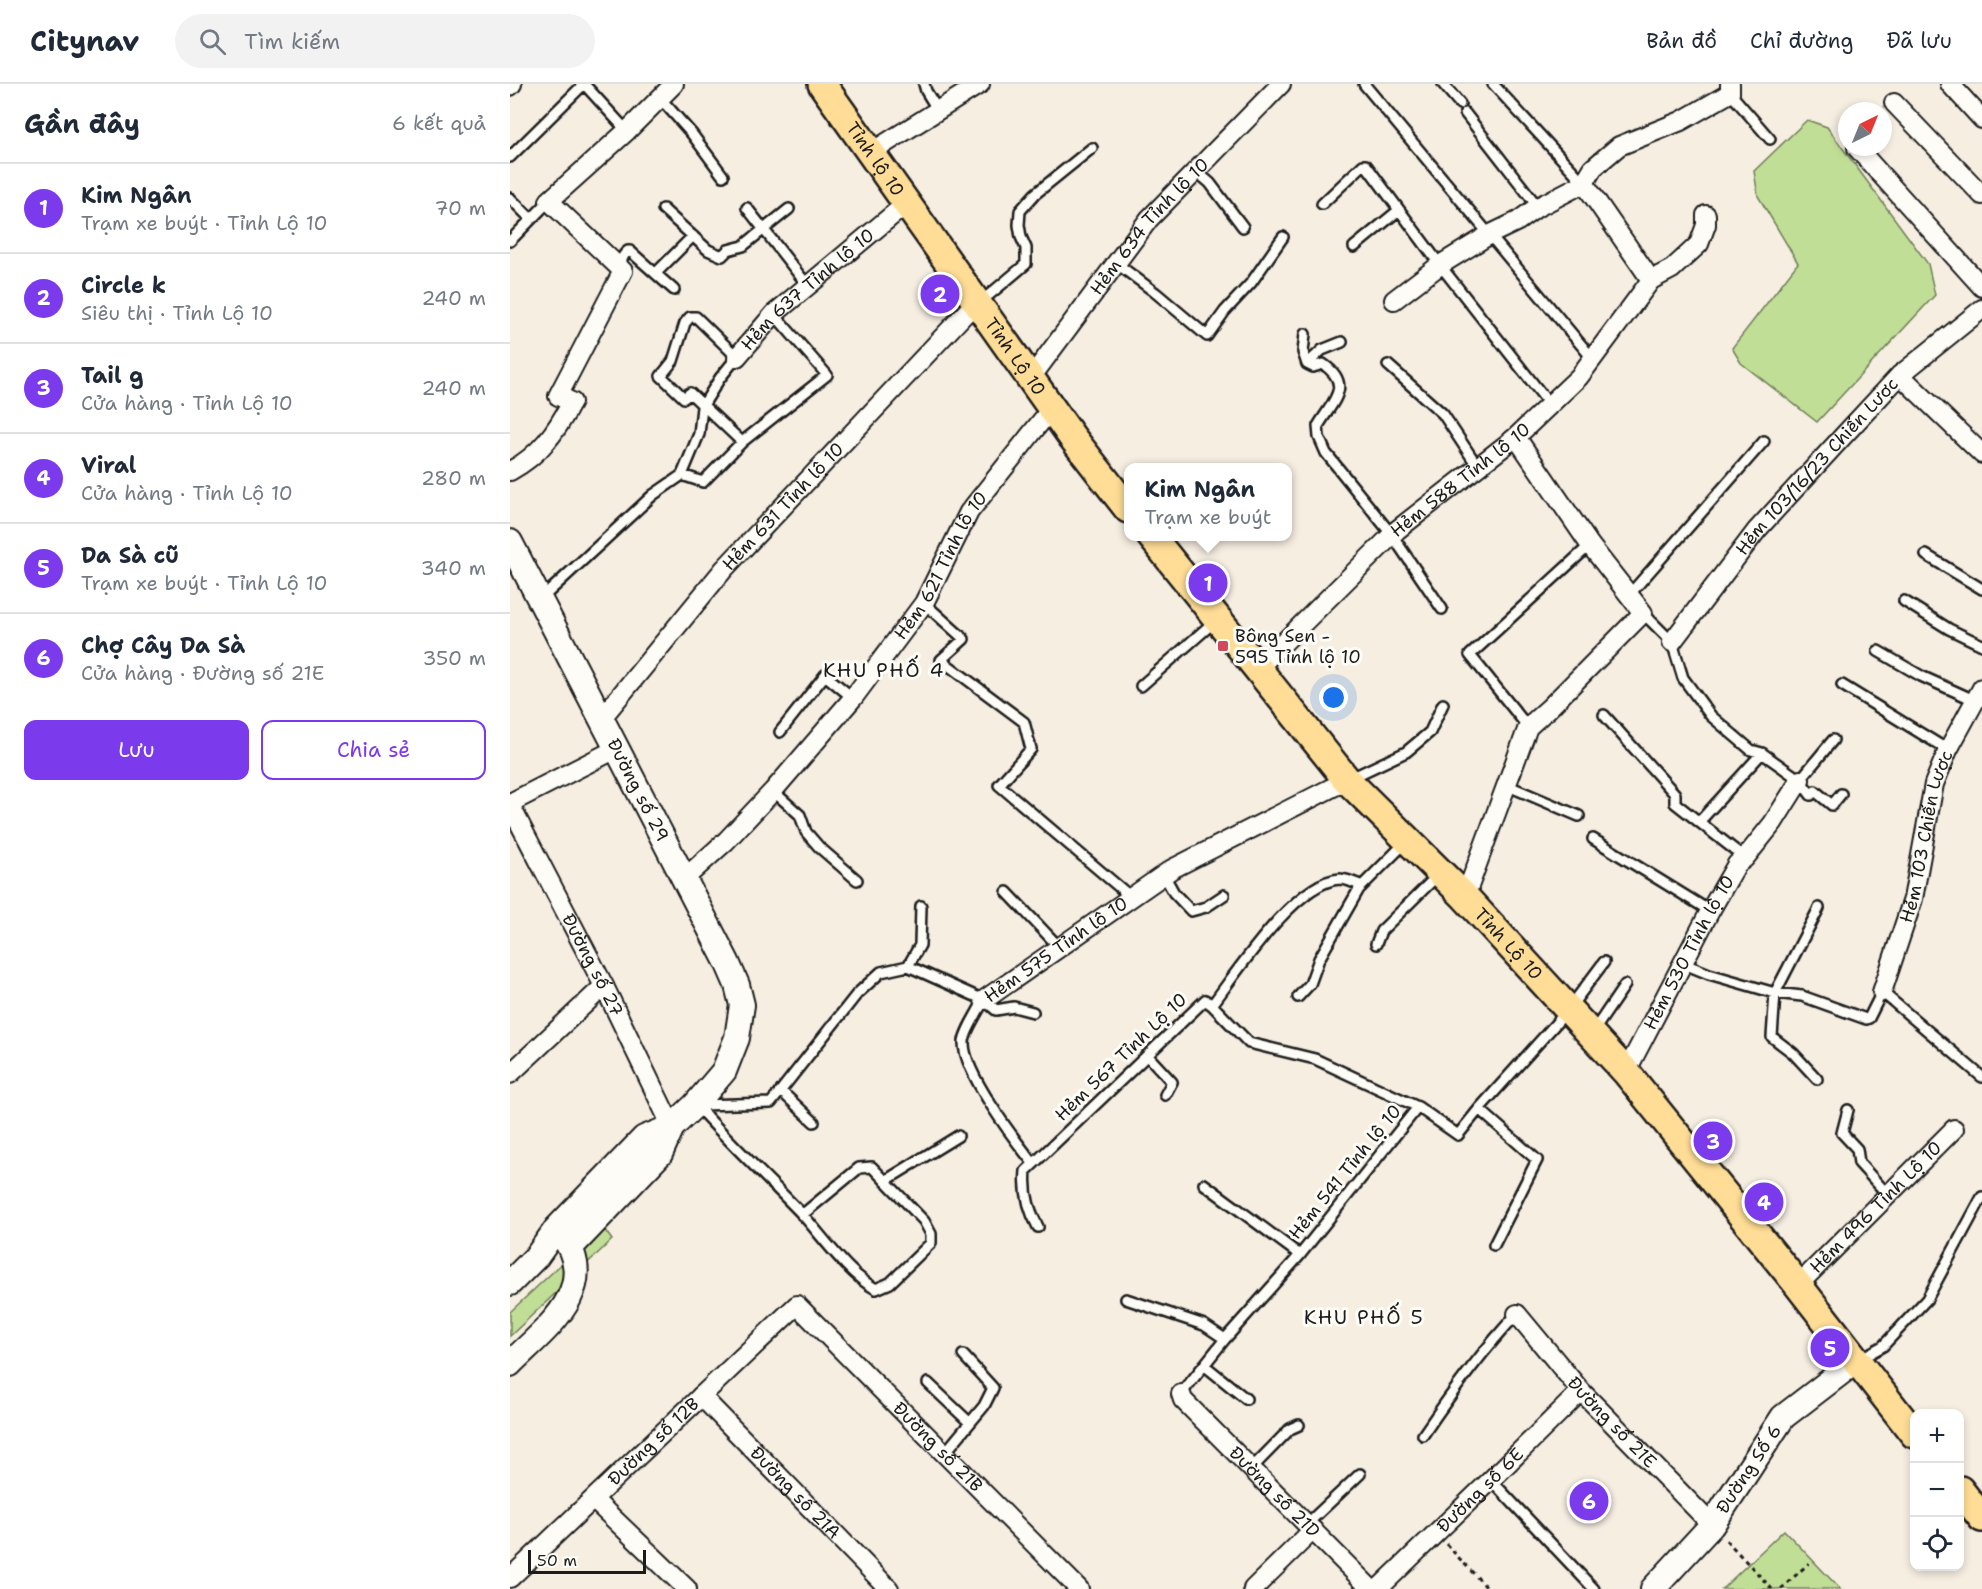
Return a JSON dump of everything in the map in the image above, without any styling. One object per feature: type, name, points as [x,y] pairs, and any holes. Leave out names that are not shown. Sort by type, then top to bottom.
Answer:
[{"type":"main road","name":"Tỉnh lộ 10","points":[[822,84],[907,203]]},
{"type":"main road","name":"Tỉnh Lộ 10","points":[[907,203],[1051,409],[1124,504]]},
{"type":"main road","name":"Tỉnh Lộ 10","points":[[1153,541],[1347,780],[1465,897],[1626,1072],[1798,1285],[1856,1361]]},
{"type":"main road","points":[[1856,1361],[1910,1429]]},
{"type":"main road","points":[[1964,1496],[1982,1518]]},
{"type":"street","points":[[510,471],[538,452],[557,430],[572,402],[558,396],[623,271],[549,201],[627,131],[674,84]]},
{"type":"street","points":[[870,153],[980,84]]},
{"type":"street","name":"Hẻm 634 Tỉnh lộ 10","points":[[1030,379],[1149,219],[1281,84]]},
{"type":"street","points":[[1950,84],[1981,115]]},
{"type":"street","points":[[1394,300],[1440,265],[1489,235],[1518,221],[1538,207],[1584,183],[1593,168],[1619,146],[1681,121],[1730,88]]},
{"type":"street","points":[[1894,103],[1982,195]]},
{"type":"street","points":[[1864,156],[1982,287]]},
{"type":"street","points":[[1584,183],[1651,280],[1672,269],[1699,244],[1706,225],[1706,215]]},
{"type":"street","name":"Hẻm 637 Tỉnh lộ 10","points":[[737,357],[774,315],[907,203]]},
{"type":"street","name":"Hẻm 588 Tỉnh lộ 10","points":[[1257,669],[1392,535],[1515,437],[1579,377],[1651,280]]},
{"type":"street","name":"Hẻm 631 Tỉnh lộ 10","points":[[601,719],[724,569],[976,302]]},
{"type":"street","name":"Hẻm 103/16/23 Chiến Lược","points":[[1671,642],[1757,530],[1900,375],[1982,309]]},
{"type":"street","points":[[1900,375],[1982,454]]},
{"type":"street","name":"Hẻm 621 Tỉnh lộ 10","points":[[685,878],[726,841],[773,791],[852,698],[924,603],[969,512],[1051,409]]},
{"type":"street","points":[[1465,897],[1527,727],[1549,708],[1643,613],[1590,545],[1515,437]]},
{"type":"street","name":"Đường số 29","points":[[510,542],[685,878],[741,996],[741,1015],[735,1044],[724,1071],[696,1105],[672,1127]]},
{"type":"street","name":"Hẻm 103 Chiến Lược","points":[[1882,992],[1914,899],[1934,784],[1947,750],[1978,694]]},
{"type":"street","points":[[510,804],[616,749]]},
{"type":"street","name":"Hẻm 575 Tỉnh lộ 10","points":[[984,1000],[1164,875],[1347,780]]},
{"type":"street","name":"Hẻm 530 Tỉnh lộ 10","points":[[1626,1072],[1682,963],[1737,864],[1745,858],[1773,823],[1800,780]]},
{"type":"street","name":"Đường số 27","points":[[510,804],[604,986],[672,1127]]},
{"type":"street","points":[[510,1074],[604,986]]},
{"type":"street","points":[[510,1282],[537,1256],[564,1238],[644,1138],[672,1127]]},
{"type":"street","name":"Hẻm 496 Tỉnh Lộ 10","points":[[1798,1285],[1954,1129]]},
{"type":"street","points":[[510,1364],[569,1302],[576,1275],[564,1238]]},
{"type":"street","name":"Đường số 12B","points":[[510,1578],[797,1305]]},
{"type":"street","name":"Đường số 21B","points":[[797,1305],[1079,1589]]},
{"type":"street","name":"Đường số 21E","points":[[1517,1314],[1581,1390],[1712,1526]]},
{"type":"street","name":"Đường Số 6","points":[[1664,1585],[1712,1526],[1783,1417],[1856,1361]]},
{"type":"street","name":"Đường số 6E","points":[[1378,1589],[1581,1390]]},
{"type":"street","name":"Đường số 21D","points":[[1181,1394],[1183,1400],[1371,1589]]},
{"type":"street","name":"Đường số 21A","points":[[701,1396],[889,1589]]},
{"type":"street","points":[[594,1500],[687,1589]]},
{"type":"street","points":[[1253,1589],[1310,1527]]},
{"type":"lane","points":[[510,158],[584,84],[627,131]]},
{"type":"lane","points":[[924,84],[937,109]]},
{"type":"lane","points":[[1364,84],[1592,358]]},
{"type":"lane","points":[[1443,84],[1460,104]]},
{"type":"lane","points":[[1493,84],[1584,183]]},
{"type":"lane","points":[[1730,88],[1770,139]]},
{"type":"lane","points":[[660,98],[692,134],[723,176]]},
{"type":"lane","points":[[1465,113],[1538,207]]},
{"type":"lane","points":[[976,302],[989,295],[1026,264],[1026,248],[1019,225],[1020,211],[1035,194],[1092,148]]},
{"type":"lane","points":[[1322,204],[1365,164],[1440,265],[1550,405]]},
{"type":"lane","points":[[1196,171],[1210,183],[1243,227]]},
{"type":"lane","points":[[510,198],[530,218]]},
{"type":"lane","points":[[510,241],[549,201]]},
{"type":"lane","points":[[747,208],[808,286]]},
{"type":"lane","points":[[663,209],[708,250],[722,256],[728,250],[743,246],[789,209]]},
{"type":"lane","points":[[1354,247],[1399,210]]},
{"type":"lane","points":[[656,273],[693,237]]},
{"type":"lane","points":[[1116,263],[1207,336],[1225,311],[1251,283],[1283,237]]},
{"type":"lane","points":[[623,271],[621,262],[628,251],[634,253],[674,290]]},
{"type":"lane","points":[[540,600],[653,495],[682,475],[703,482],[742,442],[827,375],[774,315]]},
{"type":"lane","points":[[737,357],[696,317],[690,317],[686,321],[673,361],[661,376],[684,398],[690,393],[702,407],[742,442]]},
{"type":"lane","points":[[1305,334],[1303,352],[1307,364],[1313,367],[1323,364],[1334,372],[1340,384],[1337,398],[1318,426],[1319,437],[1326,453],[1392,535],[1442,609]]},
{"type":"lane","points":[[1307,364],[1322,350],[1342,342]]},
{"type":"lane","name":"Hẻm 637 Tỉnh lộ 10","points":[[682,475],[699,434],[702,407],[720,378],[737,357]]},
{"type":"lane","points":[[1388,365],[1443,414],[1478,467]]},
{"type":"lane","points":[[1630,594],[1764,441]]},
{"type":"lane","points":[[1527,727],[1470,655],[1590,545]]},
{"type":"lane","points":[[1926,555],[1982,589]]},
{"type":"lane","points":[[1904,601],[1949,629],[1982,645]]},
{"type":"lane","points":[[924,603],[964,639],[941,660],[1024,722],[1031,749],[999,785],[1132,898]]},
{"type":"lane","points":[[1643,613],[1671,642],[1683,678],[1711,716],[1751,750],[1762,753],[1800,780],[1811,795],[1815,791],[1832,805],[1841,794]]},
{"type":"lane","points":[[1141,686],[1217,620]]},
{"type":"lane","points":[[1878,651],[1921,676],[1978,694]]},
{"type":"lane","points":[[780,732],[825,675],[852,698]]},
{"type":"lane","points":[[1842,686],[1947,750]]},
{"type":"lane","points":[[1347,780],[1406,752],[1430,732],[1443,704]]},
{"type":"lane","points":[[1605,715],[1675,794],[1675,803],[1745,858]]},
{"type":"lane","points":[[1800,780],[1833,740]]},
{"type":"lane","points":[[1700,821],[1762,753]]},
{"type":"lane","points":[[1506,785],[1579,816]]},
{"type":"lane","points":[[773,791],[800,814],[806,832],[819,847],[857,880]]},
{"type":"lane","points":[[1593,839],[1710,911]]},
{"type":"lane","points":[[1298,997],[1310,984],[1319,959],[1362,886],[1408,840]]},
{"type":"lane","points":[[1376,944],[1381,931],[1440,872]]},
{"type":"lane","points":[[1164,875],[1186,908],[1191,910],[1206,907],[1224,895]]},
{"type":"lane","name":"Hẻm 567 Tỉnh Lộ 10","points":[[1033,1163],[1205,1000],[1212,1005],[1274,923],[1313,890],[1330,880],[1343,879],[1362,886]]},
{"type":"lane","points":[[1007,892],[1059,947]]},
{"type":"lane","points":[[696,1105],[771,1103],[857,994],[881,972],[908,966],[920,945],[921,906]]},
{"type":"lane","points":[[1817,1079],[1793,1053],[1773,1036],[1775,993],[1819,908]]},
{"type":"lane","name":"Hẻm 541 Tỉnh lộ 10","points":[[1181,1394],[1225,1339],[1300,1255],[1418,1107],[1458,1135],[1568,1010],[1604,962]]},
{"type":"lane","points":[[1682,963],[1708,974],[1775,993],[1802,996],[1866,1019],[1869,1018],[1882,992],[1982,1077]]},
{"type":"lane","name":"Hẻm 575 Tỉnh lộ 10","points":[[908,966],[984,1000]]},
{"type":"lane","points":[[1592,1034],[1625,985]]},
{"type":"lane","points":[[1033,1012],[1014,1007],[996,1010],[984,1000],[964,1041],[970,1070],[1015,1140],[1033,1163],[1026,1171],[1024,1187],[1031,1214],[1038,1227]]},
{"type":"lane","points":[[1212,1005],[1249,1043],[1315,1059],[1418,1107]]},
{"type":"lane","points":[[1147,1055],[1172,1082],[1165,1095]]},
{"type":"lane","points":[[781,1091],[814,1122]]},
{"type":"lane","points":[[696,1105],[868,1285],[876,1289],[890,1283],[931,1243],[932,1234],[924,1221],[872,1167],[859,1168],[802,1215]]},
{"type":"lane","points":[[1479,1109],[1537,1160],[1494,1245]]},
{"type":"lane","points":[[1848,1110],[1842,1133],[1857,1149],[1859,1163],[1888,1195]]},
{"type":"lane","points":[[885,1180],[958,1136]]},
{"type":"lane","points":[[1204,1184],[1300,1255]]},
{"type":"lane","points":[[1856,1361],[1883,1346],[1927,1299],[1977,1215],[1982,1197]]},
{"type":"lane","points":[[1126,1299],[1204,1325],[1225,1339]]},
{"type":"lane","points":[[1423,1435],[1464,1376],[1492,1340],[1517,1314]]},
{"type":"lane","points":[[944,1454],[984,1406],[993,1388],[963,1355]]},
{"type":"lane","points":[[1204,1365],[1246,1400]]},
{"type":"lane","points":[[928,1383],[970,1424]]},
{"type":"lane","points":[[1251,1469],[1290,1429],[1299,1425]]},
{"type":"lane","points":[[1310,1527],[1360,1474]]},
{"type":"lane","points":[[1491,1480],[1594,1589]]},
{"type":"path","points":[[1712,1526],[1772,1589]]},
{"type":"path","points":[[1444,1542],[1488,1589]]},
{"type":"path","points":[[1781,1589],[1809,1563]]},
{"type":"green space","points":[[1807,120],[1827,127],[1838,142],[1838,156],[1848,156],[1928,264],[1935,295],[1817,422],[1741,363],[1732,348],[1798,263],[1758,196],[1754,171]]},
{"type":"green space","points":[[602,1226],[612,1240],[510,1336],[510,1312]]},
{"type":"green space","points":[[1784,1530],[1840,1589],[1722,1589]]},
{"type":"place","name":"Circle k","points":[[940,294]]},
{"type":"place","name":"Kim Ngân","points":[[1208,583]]},
{"type":"place","name":"Bông Sen - 595 Tỉnh lộ 10","points":[[1223,646]]},
{"type":"place","name":"Tail g","points":[[1713,1141]]},
{"type":"place","name":"Viral","points":[[1764,1202]]},
{"type":"place","name":"Da Sà cũ","points":[[1830,1348]]},
{"type":"place","name":"Chợ Cây Da Sà","points":[[1589,1501]]},
{"type":"district","name":"KHU PHỐ 4","points":[[884,670]]},
{"type":"district","name":"KHU PHỐ 5","points":[[1364,1317]]}]
